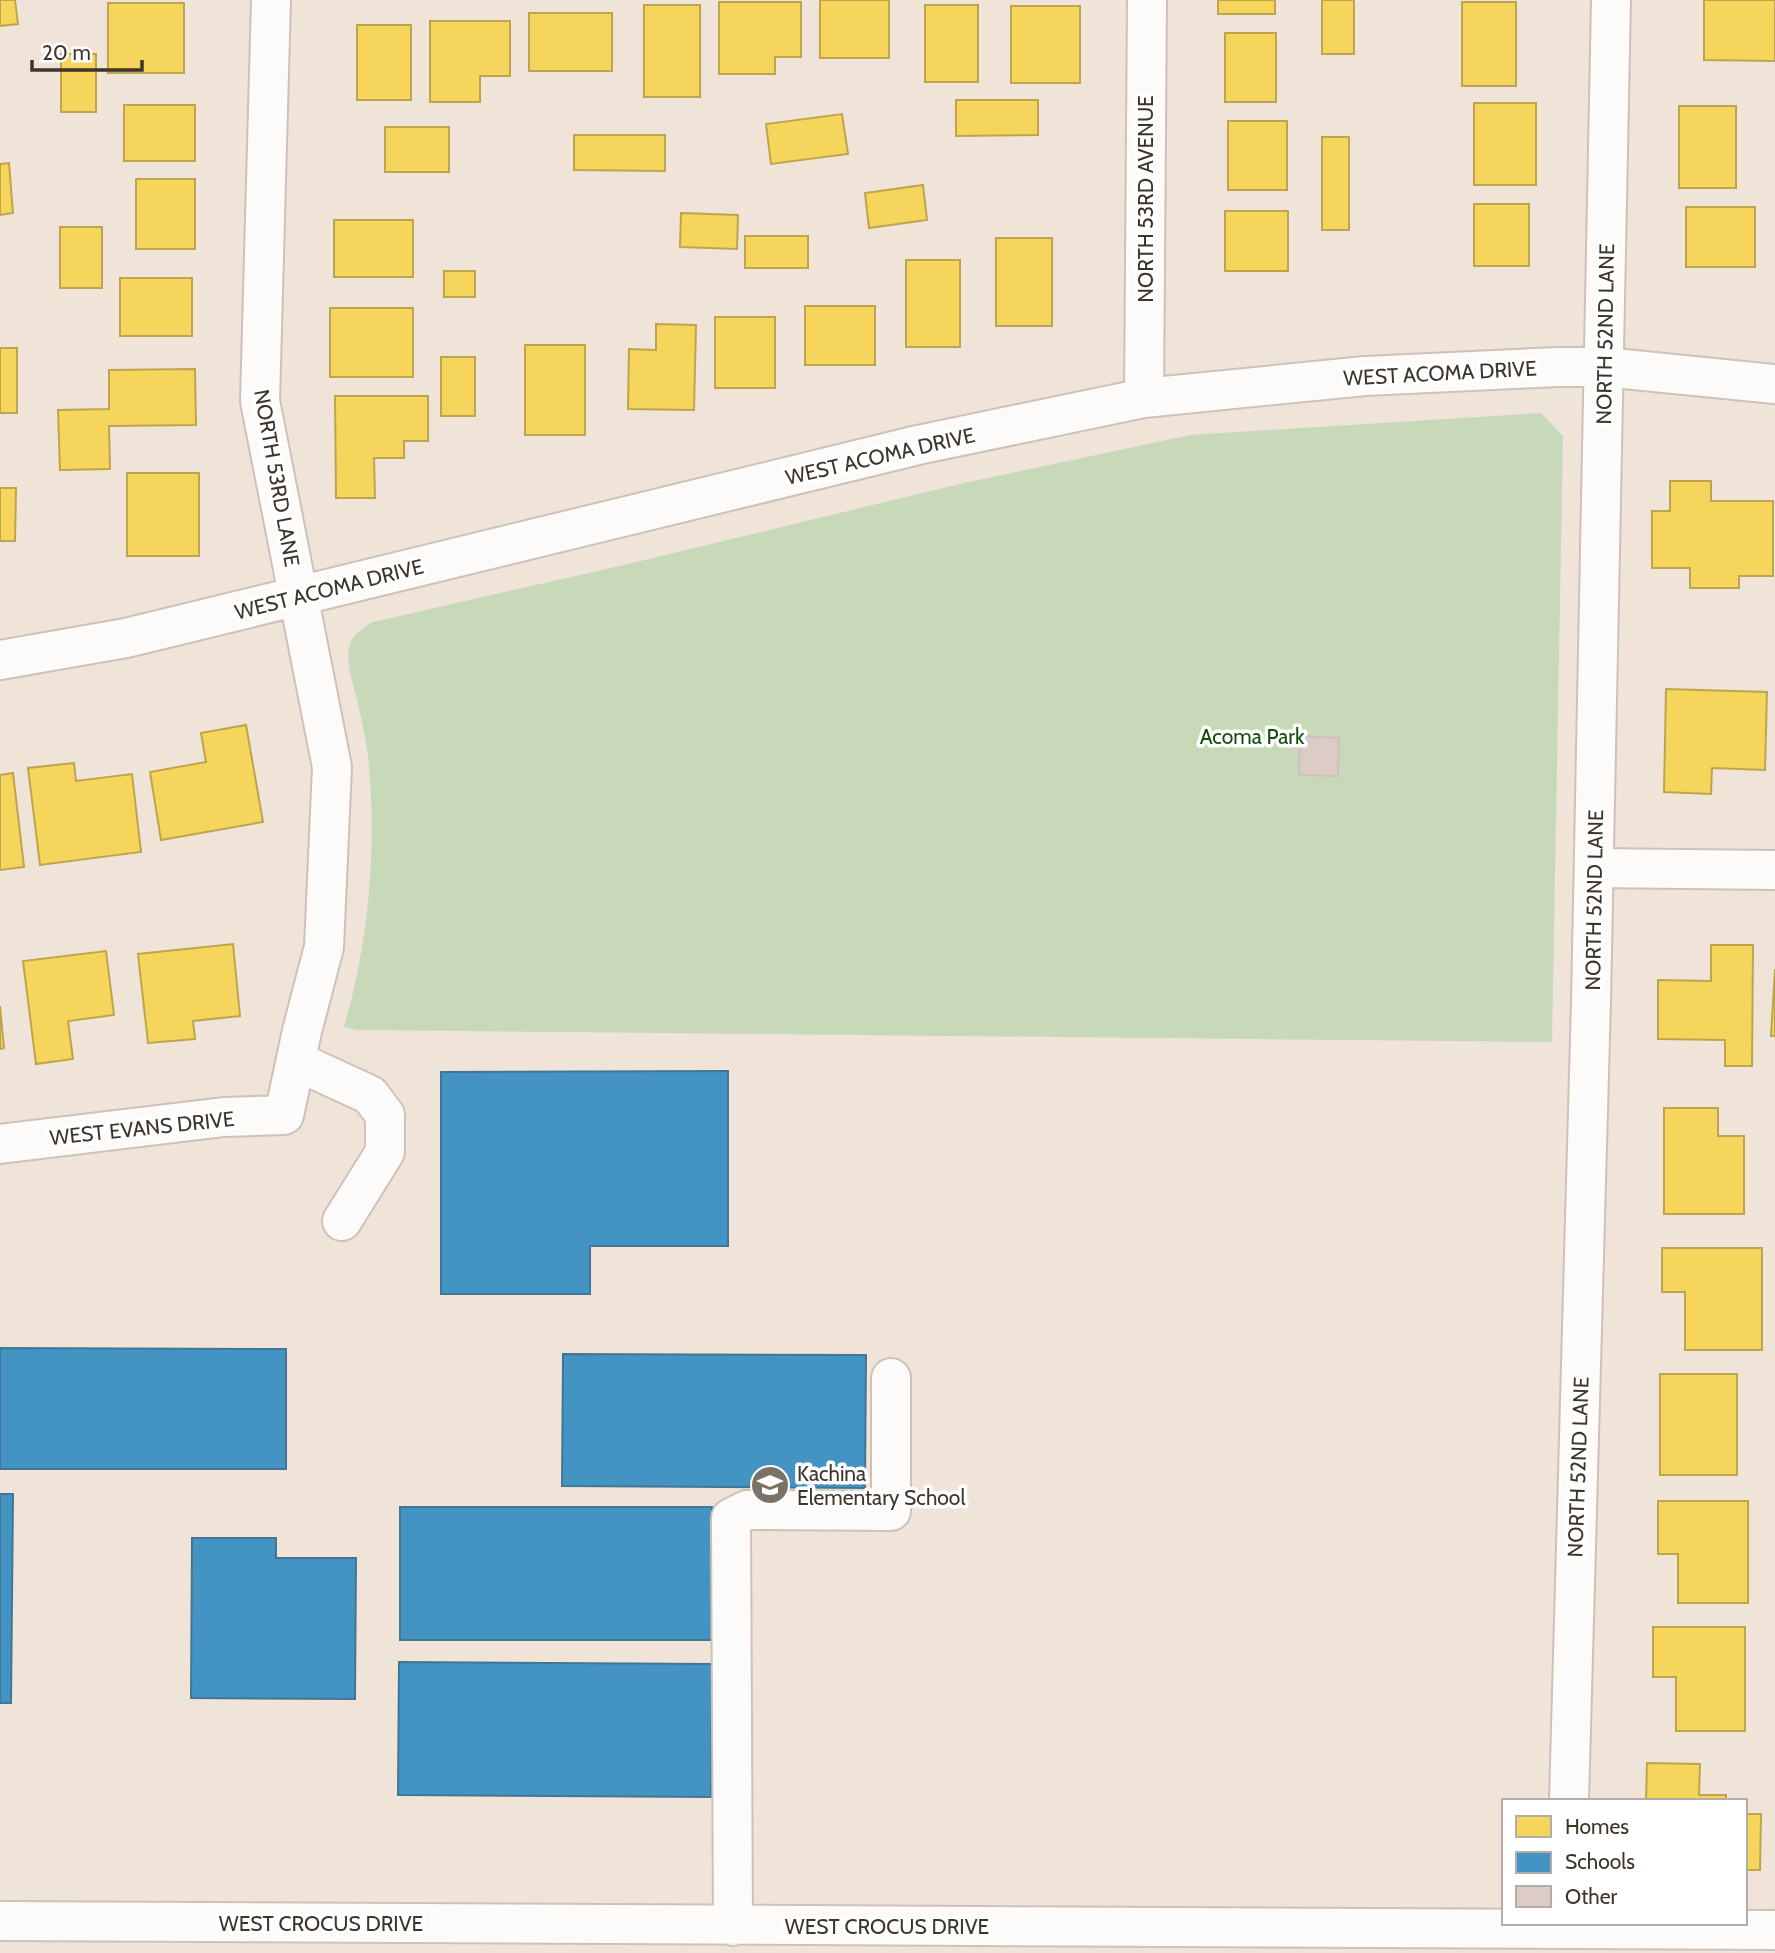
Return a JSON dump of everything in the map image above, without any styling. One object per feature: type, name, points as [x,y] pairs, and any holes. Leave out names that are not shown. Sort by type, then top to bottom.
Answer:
[{"type":"street","name":"NORTH 53RD LANE","points":[[271,0],[260,401],[332,767],[324,947],[285,1115]]},
{"type":"street","name":"NORTH 53RD AVENUE","points":[[1144,398],[1147,0]]},
{"type":"street","name":"NORTH 52ND LANE","points":[[1569,1799],[1594,867],[1611,0]]},
{"type":"street","name":"WEST ACOMA DRIVE","points":[[0,660],[126,638],[918,445],[1144,398],[1366,376],[1558,367],[1604,367],[1775,384]]},
{"type":"street","points":[[1594,867],[1775,870]]},
{"type":"street","points":[[296,1061],[370,1095],[385,1115],[385,1152],[342,1221]]},
{"type":"street","name":"WEST EVANS DRIVE","points":[[0,1144],[224,1117],[285,1115]]},
{"type":"street","points":[[733,1926],[731,1518],[747,1510],[891,1511],[891,1378]]},
{"type":"street","name":"WEST CROCUS DRIVE","points":[[0,1921],[221,1938],[653,1939],[733,1926],[1565,1926],[1775,1930]]},
{"type":"green space","name":"Acoma Park","points":[[1541,413],[1563,436],[1552,1042],[357,1030],[344,1027],[364,935],[372,841],[368,759],[348,654],[350,643],[355,636],[373,622],[964,483],[1190,435]]},
{"type":"building: Homes","points":[[0,0],[15,0],[18,24],[0,26]]},
{"type":"building: Homes","points":[[820,0],[889,0],[889,58],[820,58]]},
{"type":"building: Homes","points":[[1218,0],[1275,0],[1275,14],[1218,14]]},
{"type":"building: Homes","points":[[1322,0],[1354,0],[1354,54],[1322,54]]},
{"type":"building: Homes","points":[[1704,0],[1775,0],[1775,61],[1704,60]]},
{"type":"building: Homes","points":[[719,2],[801,2],[801,57],[775,57],[775,74],[719,74]]},
{"type":"building: Homes","points":[[1462,2],[1516,2],[1516,86],[1462,86]]},
{"type":"building: Homes","points":[[108,3],[184,3],[184,73],[108,73]]},
{"type":"building: Homes","points":[[644,5],[700,5],[700,97],[644,97]]},
{"type":"building: Homes","points":[[925,5],[978,5],[978,82],[925,82]]},
{"type":"building: Homes","points":[[1011,6],[1080,6],[1080,83],[1011,83]]},
{"type":"building: Homes","points":[[529,13],[612,13],[612,71],[529,71]]},
{"type":"building: Homes","points":[[430,21],[510,21],[510,76],[480,76],[480,102],[430,102]]},
{"type":"building: Homes","points":[[357,25],[411,25],[411,100],[357,100]]},
{"type":"building: Homes","points":[[1225,33],[1276,33],[1276,102],[1225,102]]},
{"type":"building: Homes","points":[[61,54],[96,54],[96,112],[61,112]]},
{"type":"building: Homes","points":[[956,100],[1038,100],[1038,135],[956,136]]},
{"type":"building: Homes","points":[[1474,103],[1536,103],[1536,185],[1474,185]]},
{"type":"building: Homes","points":[[124,105],[195,105],[195,161],[124,161]]},
{"type":"building: Homes","points":[[1679,106],[1736,106],[1736,188],[1679,188]]},
{"type":"building: Homes","points":[[842,114],[848,154],[771,164],[766,124]]},
{"type":"building: Homes","points":[[1228,121],[1287,121],[1287,190],[1228,190]]},
{"type":"building: Homes","points":[[385,127],[449,127],[449,172],[385,172]]},
{"type":"building: Homes","points":[[574,135],[665,135],[665,171],[574,170]]},
{"type":"building: Homes","points":[[1322,137],[1349,137],[1349,230],[1322,230]]},
{"type":"building: Homes","points":[[9,163],[13,213],[0,215],[0,164]]},
{"type":"building: Homes","points":[[136,179],[195,179],[195,249],[136,249]]},
{"type":"building: Homes","points":[[923,185],[927,220],[869,228],[865,193]]},
{"type":"building: Homes","points":[[1474,204],[1529,204],[1529,266],[1474,266]]},
{"type":"building: Homes","points":[[1686,207],[1755,207],[1755,267],[1686,267]]},
{"type":"building: Homes","points":[[1225,211],[1288,211],[1288,271],[1225,271]]},
{"type":"building: Homes","points":[[681,213],[738,215],[737,249],[680,247]]},
{"type":"building: Homes","points":[[334,220],[413,220],[413,277],[334,277]]},
{"type":"building: Homes","points":[[60,227],[102,227],[102,288],[60,288]]},
{"type":"building: Homes","points":[[745,236],[808,236],[808,268],[745,268]]},
{"type":"building: Homes","points":[[996,238],[1052,238],[1052,326],[996,326]]},
{"type":"building: Homes","points":[[906,260],[960,260],[960,347],[906,347]]},
{"type":"building: Homes","points":[[444,271],[475,271],[475,297],[444,297]]},
{"type":"building: Homes","points":[[120,278],[192,278],[192,336],[120,336]]},
{"type":"building: Homes","points":[[805,306],[875,306],[875,365],[805,365]]},
{"type":"building: Homes","points":[[330,308],[413,308],[413,377],[330,377]]},
{"type":"building: Homes","points":[[715,317],[775,317],[775,388],[715,388]]},
{"type":"building: Homes","points":[[656,324],[696,325],[694,410],[628,409],[629,349],[656,350]]},
{"type":"building: Homes","points":[[525,345],[585,345],[585,435],[525,435]]},
{"type":"building: Homes","points":[[0,348],[17,348],[17,413],[0,413]]},
{"type":"building: Homes","points":[[441,357],[475,357],[475,416],[441,416]]},
{"type":"building: Homes","points":[[195,369],[196,425],[109,426],[110,469],[60,470],[58,410],[109,409],[109,370]]},
{"type":"building: Homes","points":[[335,396],[428,396],[428,441],[404,441],[404,458],[374,458],[375,498],[336,498]]},
{"type":"building: Homes","points":[[127,473],[199,473],[199,556],[127,556]]},
{"type":"building: Homes","points":[[1670,481],[1711,481],[1711,501],[1773,501],[1773,576],[1739,576],[1739,588],[1690,588],[1690,568],[1652,568],[1652,511],[1670,511]]},
{"type":"building: Homes","points":[[0,488],[16,488],[15,541],[0,541]]},
{"type":"building: Homes","points":[[1666,689],[1767,692],[1765,770],[1712,768],[1711,794],[1664,792]]},
{"type":"building: Homes","points":[[246,725],[263,822],[161,840],[150,772],[206,762],[201,733]]},
{"type":"building: Homes","points":[[74,763],[76,781],[132,774],[141,852],[40,865],[28,768]]},
{"type":"building: Homes","points":[[13,773],[24,867],[0,870],[0,775]]},
{"type":"building: Homes","points":[[233,944],[240,1016],[193,1021],[195,1039],[148,1043],[138,954]]},
{"type":"building: Homes","points":[[1711,945],[1753,945],[1752,1066],[1725,1066],[1725,1040],[1658,1039],[1658,980],[1711,981]]},
{"type":"building: Homes","points":[[106,951],[114,1015],[68,1021],[73,1059],[36,1064],[23,961]]},
{"type":"building: Homes","points":[[1775,969],[1775,1036],[1771,1036]]},
{"type":"building: Homes","points":[[0,1006],[4,1048],[0,1049]]},
{"type":"building: Homes","points":[[1664,1108],[1718,1108],[1718,1136],[1744,1136],[1744,1214],[1664,1214]]},
{"type":"building: Homes","points":[[1662,1248],[1762,1248],[1762,1350],[1685,1350],[1685,1292],[1662,1292]]},
{"type":"building: Homes","points":[[1660,1374],[1737,1374],[1737,1475],[1660,1475]]},
{"type":"building: Homes","points":[[1658,1501],[1748,1501],[1748,1603],[1678,1603],[1678,1554],[1658,1554]]},
{"type":"building: Homes","points":[[1653,1627],[1745,1627],[1745,1731],[1676,1731],[1676,1677],[1653,1677]]},
{"type":"building: Homes","points":[[1647,1763],[1700,1764],[1699,1795],[1726,1795],[1726,1799],[1646,1799]]},
{"type":"building: Homes","points":[[1747,1814],[1761,1814],[1760,1870],[1747,1870]]},
{"type":"building: Schools","points":[[728,1071],[728,1246],[590,1246],[590,1294],[441,1294],[441,1072]]},
{"type":"building: Schools","points":[[0,1348],[286,1349],[286,1469],[0,1469]]},
{"type":"building: Schools","points":[[563,1354],[866,1355],[865,1488],[562,1486]]},
{"type":"building: Schools","points":[[0,1494],[13,1494],[11,1703],[0,1703]]},
{"type":"building: Schools","points":[[400,1507],[712,1507],[712,1640],[400,1640]]},
{"type":"building: Schools","points":[[192,1538],[276,1538],[276,1558],[356,1558],[355,1699],[191,1698]]},
{"type":"building: Schools","points":[[399,1662],[712,1664],[711,1797],[398,1795]]},
{"type":"building: Other","points":[[1300,736],[1339,738],[1338,776],[1299,775]]},
{"type":"place","name":"Kachina Elementary School","points":[[770,1485]]}]
